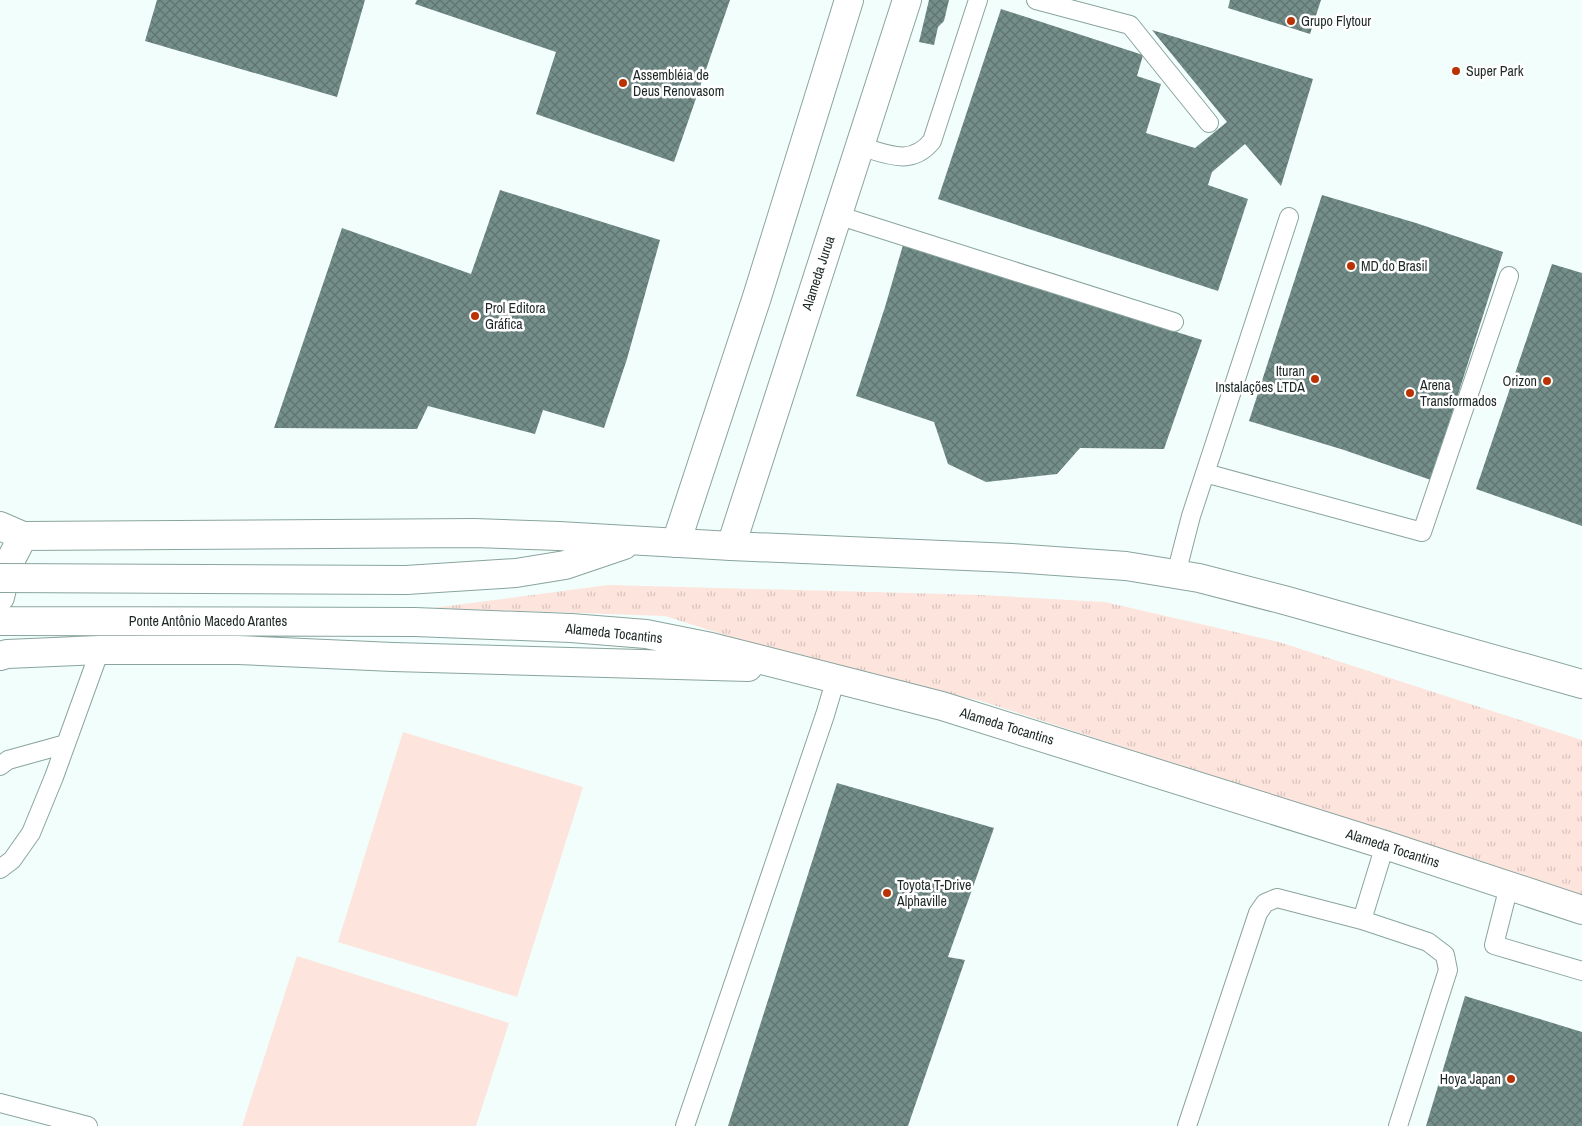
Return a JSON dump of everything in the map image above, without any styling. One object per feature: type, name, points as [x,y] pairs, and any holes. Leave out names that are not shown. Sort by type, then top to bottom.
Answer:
[{"type":"main road","points":[[676,543],[757,297],[849,0]]},
{"type":"main road","name":"Alameda Jurua","points":[[731,546],[907,0]]},
{"type":"main road","points":[[0,597],[7,567],[12,531],[474,533],[1012,558],[1126,566],[1199,578],[1582,684]]},
{"type":"main road","points":[[0,578],[406,580],[516,573],[565,565],[635,541]]},
{"type":"main road","name":"Ponte Antônio Macedo Arantes","points":[[0,621],[415,622]]},
{"type":"main road","name":"Alameda Tocantins","points":[[415,622],[571,628],[646,634],[711,647],[801,669],[942,706],[1385,845],[1582,910]]},
{"type":"main road","points":[[0,626],[4,655],[100,650],[238,650],[393,657],[801,669]]},
{"type":"lane","points":[[859,146],[896,156],[912,157],[926,150],[932,141],[978,0]]},
{"type":"lane","points":[[1036,0],[1130,25],[1209,123]]},
{"type":"lane","points":[[837,215],[1174,322]]},
{"type":"lane","points":[[1176,574],[1191,516],[1289,217]]},
{"type":"lane","points":[[1205,473],[1422,532],[1509,276]]},
{"type":"lane","points":[[0,869],[12,860],[31,832],[66,744],[100,650]]},
{"type":"lane","points":[[685,1126],[836,678]]},
{"type":"lane","points":[[0,766],[8,760],[66,744]]},
{"type":"lane","points":[[1362,920],[1385,845]]},
{"type":"lane","points":[[1509,886],[1494,945],[1582,971]]},
{"type":"lane","points":[[1187,1126],[1258,913],[1265,903],[1277,898],[1362,920],[1428,942],[1444,955],[1448,970],[1398,1126]]},
{"type":"lane","points":[[0,1104],[88,1126]]},
{"type":"green space","points":[[608,585],[982,595],[1105,602],[1279,642],[1582,740],[1582,896],[981,701],[753,644],[665,616],[433,608]]},
{"type":"green space","points":[[403,732],[583,787],[517,997],[338,942]]},
{"type":"green space","points":[[297,956],[509,1023],[476,1126],[242,1126]]},
{"type":"building","points":[[157,0],[365,0],[337,97],[145,41]]},
{"type":"building","name":"Assembléia de Deus Renovasom","points":[[417,0],[730,0],[674,162],[536,114],[556,52],[415,4]]},
{"type":"building","points":[[929,0],[949,0],[944,21],[938,27],[934,45],[919,42]]},
{"type":"building","name":"Grupo Flytour","points":[[1230,0],[1321,0],[1310,34],[1228,8]]},
{"type":"building","points":[[1001,9],[1143,55],[1137,76],[1161,84],[1146,133],[1195,148],[1227,122],[1152,30],[1313,79],[1281,186],[1245,144],[1212,172],[1208,185],[1248,199],[1218,291],[938,199]]},
{"type":"building","name":"Prol Editora Gráfica","points":[[500,190],[660,240],[627,359],[604,428],[543,410],[535,434],[428,406],[417,429],[274,428],[342,228],[471,274]]},
{"type":"building","points":[[1322,195],[1416,223],[1503,252],[1431,480],[1344,450],[1249,421]]},
{"type":"building","points":[[903,245],[1202,340],[1164,449],[1080,448],[1057,474],[986,482],[948,464],[934,422],[856,396]]},
{"type":"building","name":"Orizon","points":[[1552,264],[1582,273],[1582,526],[1476,489]]},
{"type":"building","name":"Toyota T-Drive Alphaville","points":[[837,783],[994,828],[948,957],[965,960],[908,1126],[728,1126]]},
{"type":"building","name":"Hoya Japan","points":[[1465,996],[1582,1032],[1582,1126],[1426,1126]]},
{"type":"place","name":"Grupo Flytour","points":[[1291,21]]},
{"type":"place","name":"Super Park","points":[[1456,71]]},
{"type":"place","name":"Assembléia de Deus Renovasom","points":[[623,83]]},
{"type":"place","name":"MD do Brasil","points":[[1351,266]]},
{"type":"place","name":"Prol Editora Gráfica","points":[[475,316]]},
{"type":"place","name":"Ituran Instalações LTDA","points":[[1315,379]]},
{"type":"place","name":"Orizon","points":[[1547,381]]},
{"type":"place","name":"Arena Transformados","points":[[1410,393]]},
{"type":"place","name":"Toyota T-Drive Alphaville","points":[[887,893]]},
{"type":"place","name":"Hoya Japan","points":[[1511,1079]]}]
